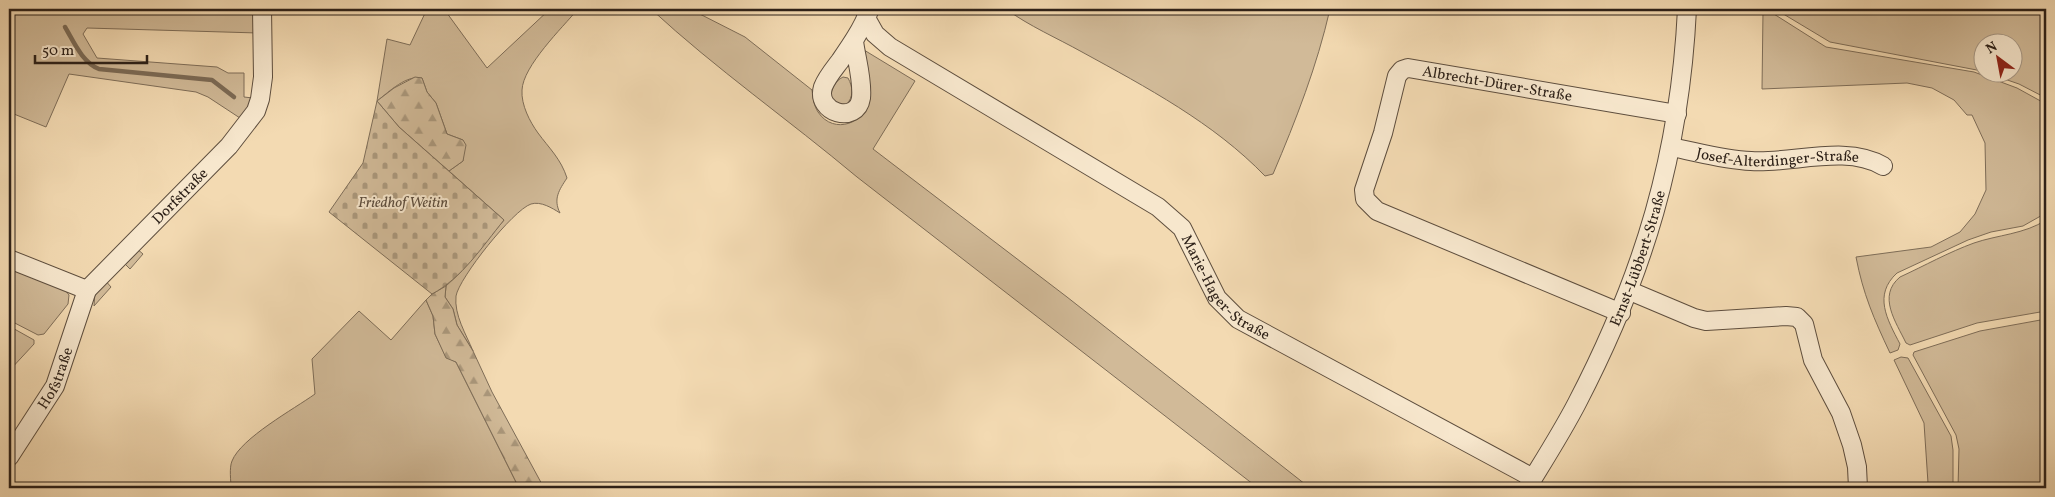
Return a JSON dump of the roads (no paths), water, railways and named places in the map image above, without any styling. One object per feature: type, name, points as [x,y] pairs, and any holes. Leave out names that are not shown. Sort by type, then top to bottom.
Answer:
[{"type":"street","name":"Dorfstraße","points":[[87,290],[230,146],[256,111],[263,77],[262,9]]},
{"type":"street","name":"Ernst-Lübbert-Straße","points":[[1530,483],[1576,406],[1630,291],[1660,196],[1671,147],[1685,54],[1687,9]]},
{"type":"street","points":[[854,41],[868,14]]},
{"type":"street","name":"Marie-Hager-Straße","points":[[868,14],[875,34],[890,47],[1158,207],[1182,228],[1217,298],[1238,319],[1530,483]]},
{"type":"street","name":"Albrecht-Dürer-Straße","points":[[1621,313],[1377,211],[1365,199],[1364,190],[1383,132],[1397,76],[1402,70],[1408,68],[1677,114]]},
{"type":"street","name":"Josef-Alterdinger-Straße","points":[[1671,147],[1750,161],[1854,156],[1872,160],[1883,166]]},
{"type":"street","points":[[9,259],[87,290]]},
{"type":"street","name":"Hofstraße","points":[[9,457],[55,386],[87,290]]},
{"type":"street","points":[[1630,291],[1694,318],[1706,321],[1797,317],[1804,324],[1814,360],[1830,389],[1846,429],[1857,467],[1858,488]]},
{"type":"waterway","points":[[65,27],[83,57],[99,69],[212,80],[234,97]]},
{"type":"park label","name":"Friedhof Weitin","points":[[403,202]]}]
